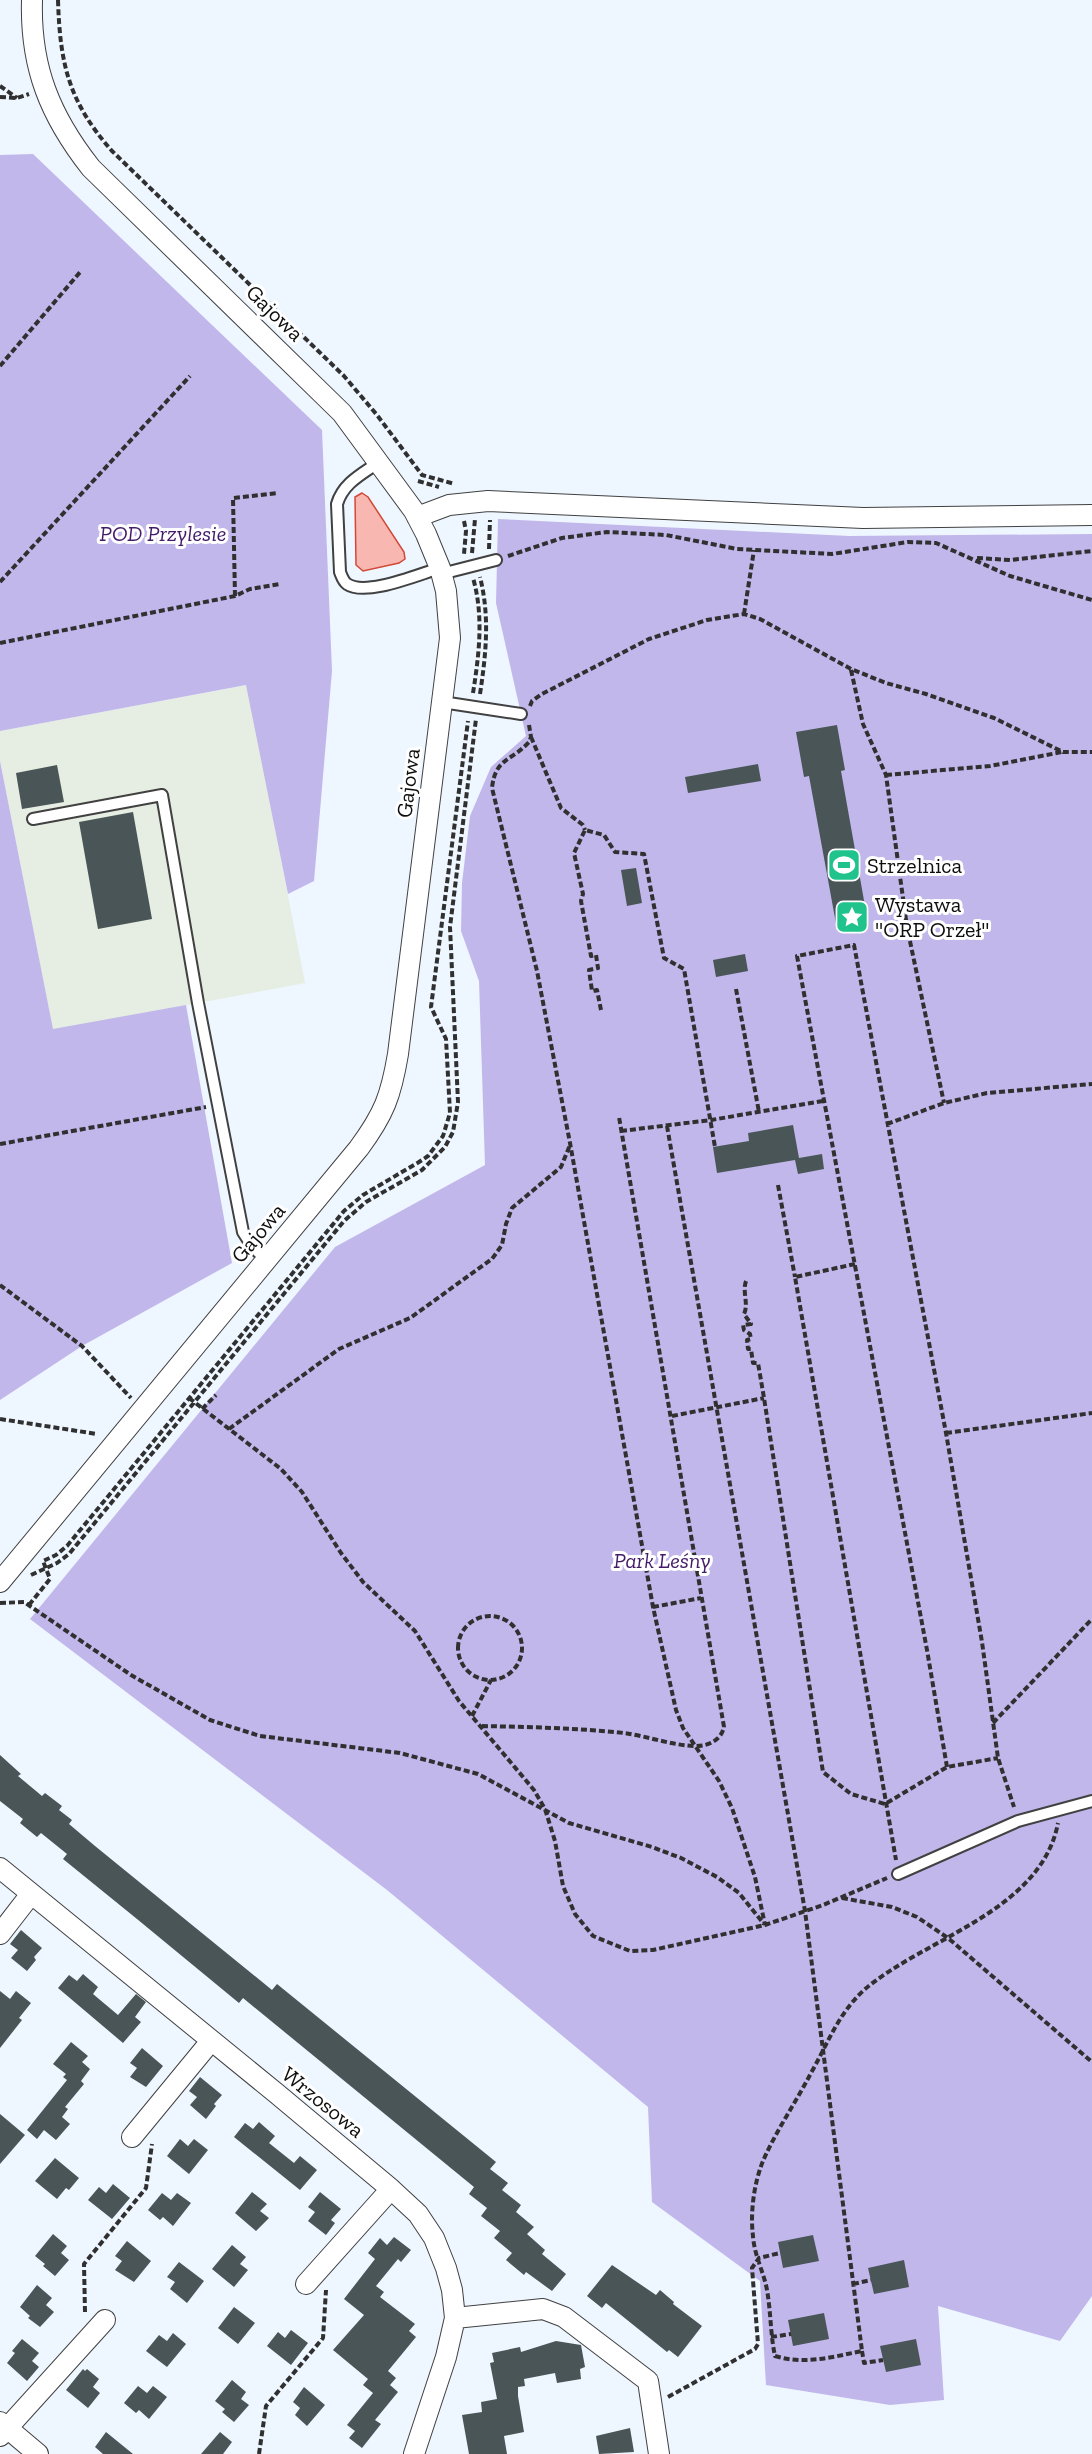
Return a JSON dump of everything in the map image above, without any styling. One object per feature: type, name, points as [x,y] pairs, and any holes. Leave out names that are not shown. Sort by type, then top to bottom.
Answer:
[{"type":"street","name":"Gajowa","points":[[7,1577],[359,1148],[378,1122],[388,1103],[398,1054],[450,638],[448,609],[441,571],[417,516],[379,462],[328,398],[91,168],[72,143],[55,116],[44,89],[32,29],[32,0]]},
{"type":"street","points":[[417,516],[443,506],[497,501],[863,518],[1092,515]]},
{"type":"street","name":"Wrzosowa","points":[[0,1868],[391,2189],[418,2214],[434,2238],[452,2290],[455,2318],[446,2357],[414,2454]]},
{"type":"street","points":[[0,1934],[31,1894]]},
{"type":"street","points":[[132,2137],[211,2041]]},
{"type":"street","points":[[306,2284],[391,2189]]},
{"type":"street","points":[[455,2318],[543,2309],[564,2318],[648,2380],[659,2454]]},
{"type":"street","points":[[38,2454],[2,2428],[86,2343],[105,2320]]},
{"type":"lane","points":[[379,462],[345,486],[340,493],[337,504],[340,572],[343,580],[349,585],[369,589],[492,561]]},
{"type":"lane","points":[[442,702],[524,713]]},
{"type":"lane","points":[[33,819],[162,795],[217,1105],[243,1232],[252,1246],[266,1260]]},
{"type":"lane","points":[[898,1874],[1018,1821],[1092,1801]]},
{"type":"path","points":[[7,1577],[45,1568],[69,1554],[344,1221],[366,1202],[422,1170],[445,1147],[453,1132],[458,1102],[450,927],[480,634],[471,549],[475,521],[467,502],[453,483],[422,475],[344,376],[112,151],[98,134],[82,111],[65,67],[59,39],[58,0]]},
{"type":"path","points":[[0,86],[17,98]]},
{"type":"path","points":[[0,97],[17,98],[44,89]]},
{"type":"path","points":[[0,366],[81,271]]},
{"type":"path","points":[[0,582],[190,376]]},
{"type":"path","points":[[235,596],[233,498],[278,493]]},
{"type":"path","points":[[490,520],[492,561],[562,538],[607,531],[666,535],[725,547],[754,550],[832,554],[908,542],[936,543],[1010,576],[1092,600]]},
{"type":"path","points":[[744,614],[754,550]]},
{"type":"path","points":[[973,558],[1010,560],[1092,551]]},
{"type":"path","points":[[29,1605],[50,1579],[42,1561],[56,1555],[67,1546],[344,1210],[363,1195],[428,1156],[443,1136],[450,1113],[446,1039],[431,1007],[474,707],[487,635],[484,592],[473,566],[463,552]]},
{"type":"path","points":[[0,643],[235,596],[250,589],[280,584]]},
{"type":"path","points":[[585,830],[583,825],[561,808],[531,737],[524,713],[532,701],[542,694],[627,648],[707,620],[744,614],[760,619],[850,669],[994,718],[1063,752]]},
{"type":"path","points":[[850,669],[863,724],[886,775],[907,927],[944,1103]]},
{"type":"path","points":[[531,737],[525,746],[497,767],[493,775],[492,788],[537,971],[653,1607],[676,1710],[683,1728],[697,1746],[732,1808],[755,1877],[765,1925]]},
{"type":"path","points":[[886,775],[990,766],[1063,752],[1092,752]]},
{"type":"path","points":[[585,830],[574,853],[584,894],[581,901],[591,956],[596,955],[598,968],[589,970],[592,991],[597,990],[601,1010]]},
{"type":"path","points":[[585,830],[604,835],[615,852],[644,854],[664,958],[684,969],[715,1147]]},
{"type":"path","points":[[947,1767],[796,956],[854,945],[946,1433],[982,1642],[998,1758],[1018,1821]]},
{"type":"path","points":[[736,988],[759,1112]]},
{"type":"path","points":[[887,1124],[944,1103],[987,1093],[1092,1084]]},
{"type":"path","points":[[621,1131],[711,1120],[823,1101]]},
{"type":"path","points":[[0,1144],[217,1105]]},
{"type":"path","points":[[481,1726],[546,1727],[626,1733],[697,1746],[716,1741],[722,1735],[724,1727],[619,1116]]},
{"type":"path","points":[[667,1126],[805,1911],[825,2049],[864,2363],[883,2360]]},
{"type":"path","points":[[229,1429],[339,1349],[410,1318],[492,1259],[502,1245],[512,1208],[561,1167],[570,1143]]},
{"type":"path","points":[[189,1398],[281,1469],[302,1492],[355,1572],[388,1607],[415,1631],[436,1668],[472,1716],[534,1790],[545,1809],[555,1841],[563,1886],[575,1914],[593,1936],[630,1951],[653,1950],[765,1925],[841,1898],[898,1874],[778,1185]]},
{"type":"path","points":[[795,1277],[855,1264]]},
{"type":"path","points":[[746,1281],[743,1288],[746,1309],[744,1314],[751,1324],[743,1325],[744,1330],[750,1334],[751,1339],[747,1340],[748,1349],[751,1348],[753,1363],[758,1363],[822,1772],[851,1794],[885,1804],[947,1767],[998,1758]]},
{"type":"path","points":[[0,1285],[82,1346],[142,1411]]},
{"type":"path","points":[[202,1409],[216,1395]]},
{"type":"path","points":[[672,1416],[764,1398]]},
{"type":"path","points":[[946,1433],[1092,1413]]},
{"type":"path","points":[[0,1419],[120,1437]]},
{"type":"path","points":[[653,1607],[701,1598]]},
{"type":"path","points":[[1,1602],[24,1602],[131,1675],[210,1720],[260,1736],[400,1752],[478,1774],[499,1784],[526,1802],[545,1809],[569,1823],[652,1847],[717,1877],[739,1893],[765,1925]]},
{"type":"path","points":[[488,1616],[507,1621],[515,1628],[522,1647],[517,1666],[501,1678],[491,1680],[480,1679],[470,1674],[458,1655],[458,1644],[468,1625],[488,1616]]},
{"type":"path","points":[[992,1723],[1092,1619]]},
{"type":"path","points":[[472,1716],[491,1680]]},
{"type":"path","points":[[862,2351],[813,2360],[789,2361],[775,2356],[766,2286],[753,2237],[753,2198],[763,2162],[840,2017],[865,1990],[902,1964],[990,1911],[1022,1887],[1042,1863],[1056,1837],[1061,1808]]},
{"type":"path","points":[[841,1898],[892,1906],[917,1917],[948,1938],[1092,2062]]},
{"type":"path","points":[[86,2343],[84,2264],[146,2188],[153,2142]]},
{"type":"path","points":[[651,2406],[755,2349],[758,2344],[752,2268],[759,2258],[780,2253]]},
{"type":"path","points":[[259,2454],[266,2406],[323,2338],[328,2260]]},
{"type":"path","points":[[853,2284],[871,2280]]},
{"type":"path","points":[[771,2337],[791,2334]]},
{"type":"shaded area","points":[[362,493],[368,497],[404,552],[405,559],[399,563],[363,571],[356,565],[355,497]]},
{"type":"shaded area","points":[[247,685],[305,983],[53,1030],[0,761],[0,731]]},
{"type":"green space","name":"POD Przylesie","points":[[33,154],[322,430],[332,671],[314,881],[288,894],[246,685],[0,731],[0,155]]},
{"type":"green space","name":"Park Leśny","points":[[498,519],[849,536],[1092,534],[1092,2296],[1060,2341],[938,2306],[944,2400],[890,2405],[766,2385],[760,2281],[652,2202],[648,2107],[387,1890],[30,1619],[335,1247],[485,1165],[479,981],[461,931],[462,883],[470,816],[491,767],[526,736],[496,603]]},
{"type":"green space","points":[[0,761],[53,1029],[186,1005],[232,1263],[82,1346],[0,1400]]},
{"type":"building","points":[[837,725],[845,770],[841,771],[868,923],[837,929],[809,776],[804,777],[796,732]]},
{"type":"building","points":[[758,764],[761,781],[688,793],[685,777]]},
{"type":"building","points":[[57,765],[64,802],[22,809],[16,773]]},
{"type":"building","points":[[133,812],[152,919],[98,929],[79,822]]},
{"type":"building","points":[[636,868],[642,903],[627,906],[621,870]]},
{"type":"building","points":[[745,954],[748,971],[716,977],[713,960]]},
{"type":"building","points":[[793,1125],[799,1158],[822,1154],[824,1169],[798,1174],[795,1160],[717,1173],[713,1147],[749,1141],[748,1133]]},
{"type":"building","points":[[0,1755],[21,1774],[18,1776],[42,1796],[45,1793],[62,1806],[59,1810],[72,1820],[69,1824],[95,1846],[272,1990],[277,1984],[496,2162],[490,2169],[508,2183],[502,2190],[521,2205],[516,2212],[534,2227],[527,2234],[545,2250],[542,2254],[566,2274],[552,2291],[526,2272],[524,2275],[506,2260],[512,2253],[494,2238],[500,2231],[481,2216],[487,2208],[469,2194],[474,2187],[243,1998],[239,2003],[63,1859],[67,1854],[41,1833],[37,1837],[20,1823],[23,1819],[0,1801]]},
{"type":"building","points":[[21,1930],[42,1948],[27,1971],[11,1958],[18,1950],[10,1944]]},
{"type":"building","points":[[83,1974],[98,1987],[93,1994],[118,2015],[136,1994],[146,2002],[135,2017],[141,2022],[123,2043],[58,1988],[69,1975],[77,1981]]},
{"type":"building","points":[[0,1991],[10,1999],[16,1991],[31,2003],[19,2018],[22,2020],[0,2048]]},
{"type":"building","points":[[71,2042],[88,2056],[82,2062],[90,2069],[81,2081],[84,2084],[65,2107],[68,2109],[62,2117],[70,2124],[56,2140],[44,2130],[37,2139],[27,2130],[67,2080],[63,2077],[66,2074],[53,2064]]},
{"type":"building","points":[[142,2048],[163,2066],[146,2087],[130,2077],[137,2068],[130,2063]]},
{"type":"building","points":[[200,2077],[222,2095],[206,2119],[190,2105],[197,2097],[189,2091]]},
{"type":"building","points":[[0,2114],[25,2135],[0,2164]]},
{"type":"building","points":[[259,2122],[275,2136],[269,2143],[294,2163],[300,2156],[317,2170],[300,2190],[234,2137],[245,2123],[253,2129]]},
{"type":"building","points":[[180,2139],[188,2146],[194,2139],[208,2150],[189,2174],[167,2156]]},
{"type":"building","points":[[55,2158],[79,2178],[57,2199],[35,2181]]},
{"type":"building","points":[[113,2184],[130,2198],[112,2219],[88,2200],[99,2187],[106,2193]]},
{"type":"building","points":[[252,2192],[267,2204],[260,2211],[269,2218],[256,2231],[235,2213]]},
{"type":"building","points":[[320,2192],[341,2209],[331,2220],[335,2223],[326,2235],[308,2221],[315,2212],[308,2207]]},
{"type":"building","points":[[162,2193],[171,2200],[177,2193],[191,2203],[173,2226],[163,2217],[160,2220],[148,2210]]},
{"type":"building","points":[[53,2234],[67,2246],[61,2253],[69,2260],[55,2276],[35,2256]]},
{"type":"building","points":[[813,2235],[819,2261],[783,2268],[778,2242]]},
{"type":"building","points":[[394,2237],[411,2250],[401,2262],[398,2259],[376,2286],[384,2292],[380,2297],[415,2324],[409,2331],[416,2337],[388,2371],[396,2378],[390,2385],[398,2392],[375,2420],[381,2424],[362,2448],[349,2438],[355,2431],[347,2425],[373,2393],[363,2385],[368,2379],[333,2350],[364,2315],[344,2299],[375,2259],[368,2253],[380,2238],[387,2245]]},
{"type":"building","points":[[127,2241],[151,2261],[134,2282],[115,2270],[122,2261],[115,2256]]},
{"type":"building","points":[[232,2245],[246,2257],[240,2264],[248,2270],[234,2287],[212,2269]]},
{"type":"building","points":[[904,2260],[909,2287],[874,2294],[868,2268]]},
{"type":"building","points":[[179,2262],[204,2281],[187,2303],[170,2289],[175,2282],[167,2277]]},
{"type":"building","points":[[612,2265],[656,2295],[660,2290],[674,2302],[673,2304],[702,2326],[678,2357],[669,2350],[667,2352],[606,2303],[602,2308],[587,2296]]},
{"type":"building","points":[[37,2285],[52,2298],[46,2305],[54,2312],[40,2327],[28,2318],[30,2316],[20,2307]]},
{"type":"building","points":[[234,2307],[255,2323],[238,2344],[218,2328]]},
{"type":"building","points":[[824,2313],[829,2339],[793,2346],[788,2320]]},
{"type":"building","points":[[291,2330],[308,2343],[291,2365],[267,2346],[278,2332],[285,2338]]},
{"type":"building","points":[[173,2333],[186,2344],[167,2367],[146,2351],[159,2335],[167,2341]]},
{"type":"building","points":[[22,2339],[39,2353],[32,2361],[39,2367],[27,2381],[7,2363],[15,2353],[12,2351]]},
{"type":"building","points":[[916,2339],[921,2365],[886,2372],[880,2346]]},
{"type":"building","points":[[556,2341],[581,2345],[585,2367],[580,2369],[581,2379],[557,2383],[555,2373],[524,2379],[525,2386],[518,2387],[518,2396],[524,2432],[504,2436],[507,2454],[469,2454],[462,2415],[482,2412],[481,2402],[497,2399],[490,2363],[494,2362],[492,2353],[520,2347],[521,2352]]},
{"type":"building","points":[[83,2369],[85,2371],[87,2369],[99,2379],[93,2387],[100,2393],[88,2408],[66,2390]]},
{"type":"building","points":[[232,2380],[246,2392],[241,2399],[249,2405],[234,2422],[222,2412],[225,2409],[215,2401]]},
{"type":"building","points":[[138,2386],[147,2393],[153,2386],[167,2397],[149,2419],[139,2410],[136,2413],[124,2403]]},
{"type":"building","points":[[304,2387],[325,2405],[307,2426],[295,2415],[300,2408],[293,2402]]},
{"type":"building","points":[[630,2428],[634,2452],[599,2454],[596,2436]]},
{"type":"building","points":[[106,2432],[133,2454],[103,2454],[95,2447]]},
{"type":"building","points":[[220,2432],[232,2442],[223,2454],[201,2454]]},
{"type":"place","name":"Strzelnica","points":[[844,865]]},
{"type":"place","name":"Wystawa \"ORP Orzeł\"","points":[[852,917]]}]
